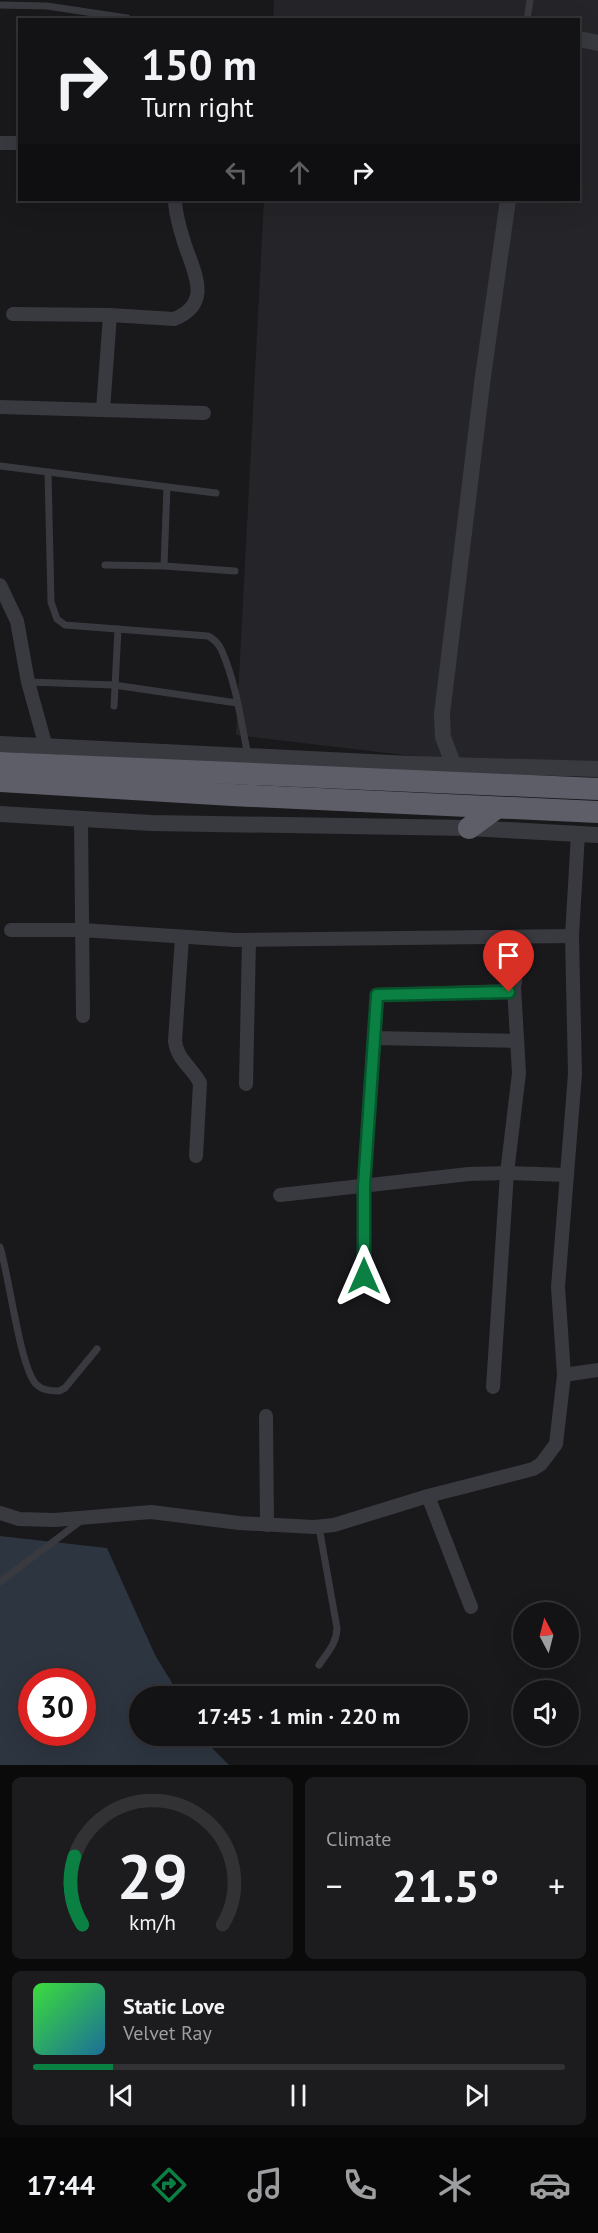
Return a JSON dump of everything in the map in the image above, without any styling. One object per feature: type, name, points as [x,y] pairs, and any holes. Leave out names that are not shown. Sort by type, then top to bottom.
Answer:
[{"type":"highway","points":[[0,763],[458,774],[598,789]]},
{"type":"highway","points":[[0,781],[495,809],[598,812]]},
{"type":"highway","points":[[469,828],[495,809]]},
{"type":"street","points":[[580,39],[598,43]]},
{"type":"street","points":[[0,143],[18,143]]},
{"type":"street","points":[[13,314],[110,315],[174,319],[190,309],[196,299],[198,280],[184,241],[175,201]]},
{"type":"street","points":[[458,774],[443,737],[442,714],[483,376],[508,201]]},
{"type":"street","points":[[102,410],[110,315]]},
{"type":"street","points":[[0,406],[204,413]]},
{"type":"street","points":[[0,585],[17,621],[28,682],[46,747]]},
{"type":"street","points":[[0,744],[248,756],[458,774],[598,769]]},
{"type":"street","points":[[0,814],[151,823],[469,828],[598,835]]},
{"type":"street","points":[[81,819],[83,1016]]},
{"type":"street","points":[[0,1513],[19,1519],[34,1520],[151,1512],[239,1523],[319,1527],[334,1525],[428,1496],[533,1469],[541,1464],[556,1444],[564,1374],[558,1287],[575,1074],[572,936],[578,834]]},
{"type":"street","points":[[11,930],[81,930],[249,940],[572,936]]},
{"type":"street","points":[[182,937],[175,1041],[180,1057],[200,1083],[196,1156]]},
{"type":"street","points":[[493,1387],[507,1173],[519,1073],[514,987],[518,937]]},
{"type":"street","points":[[246,1084],[249,940]]},
{"type":"street","points":[[364,1276],[364,1186],[377,995],[509,992],[514,987]]},
{"type":"street","points":[[374,1038],[517,1041]]},
{"type":"street","points":[[280,1196],[469,1174],[567,1175]]},
{"type":"street","points":[[564,1374],[598,1370]]},
{"type":"street","points":[[266,1416],[267,1525]]},
{"type":"street","points":[[428,1496],[471,1607]]},
{"type":"lane","points":[[526,18],[530,0]]},
{"type":"lane","points":[[0,5],[47,6],[127,18]]},
{"type":"lane","points":[[0,466],[216,493]]},
{"type":"lane","points":[[48,472],[53,612],[60,623],[208,636],[214,639],[221,649],[237,703],[248,756]]},
{"type":"lane","points":[[164,566],[167,487]]},
{"type":"lane","points":[[105,565],[235,571]]},
{"type":"lane","points":[[114,706],[118,629]]},
{"type":"lane","points":[[28,682],[114,685],[237,703]]},
{"type":"lane","points":[[0,1247],[26,1364],[36,1384],[39,1387],[59,1391],[65,1388],[97,1349]]},
{"type":"lane","points":[[0,1582],[85,1518]]},
{"type":"lane","points":[[319,1527],[337,1636],[319,1665]]},
{"type":"shaded area","points":[[274,0],[598,0],[598,778],[236,735],[264,201],[580,201],[580,18],[273,18]]},
{"type":"shaded area","points":[[0,1536],[107,1548],[155,1655],[174,1686],[129,1686],[129,1746],[210,1746],[229,1765],[0,1765]]},
{"type":"route","points":[[364,1276],[364,1186],[377,995],[509,992]]}]
